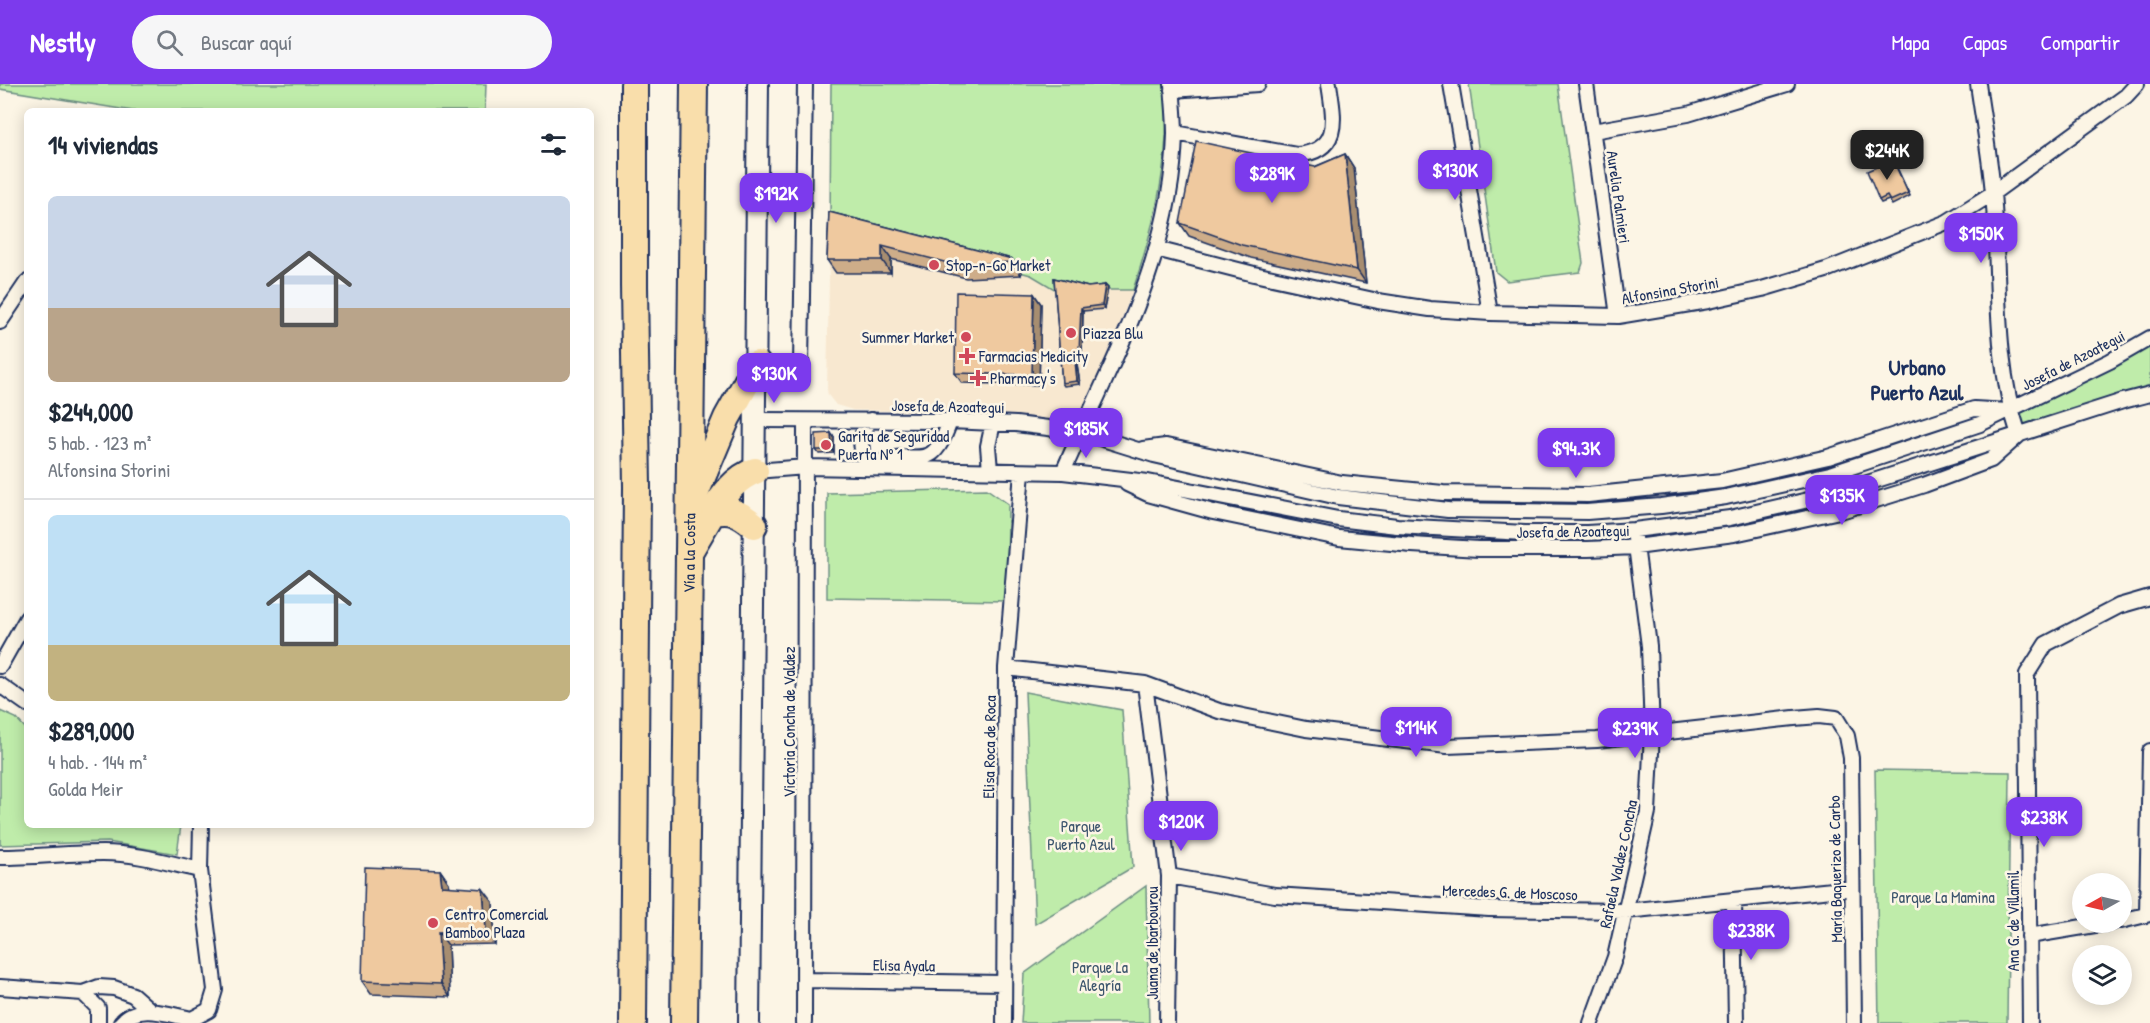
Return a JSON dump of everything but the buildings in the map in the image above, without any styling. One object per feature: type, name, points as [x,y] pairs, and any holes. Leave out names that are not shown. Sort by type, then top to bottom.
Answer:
[{"type":"highway","points":[[633,1023],[637,487],[633,286],[634,84]]},
{"type":"highway","name":"Vía a la Costa","points":[[684,1023],[689,552],[701,510],[694,84]]},
{"type":"highway","points":[[701,510],[727,418],[756,364]]},
{"type":"highway","points":[[701,510],[739,479],[755,471]]},
{"type":"highway","points":[[701,510],[737,512],[754,525]]},
{"type":"street","points":[[749,1023],[758,84]]},
{"type":"street","points":[[801,367],[805,84]]},
{"type":"street","points":[[1063,472],[1080,432],[1107,380],[1148,279],[1169,196],[1175,133],[1172,87],[1258,84]]},
{"type":"street","points":[[1175,133],[1297,155],[1313,153],[1320,150],[1329,139],[1333,122],[1329,84]]},
{"type":"street","points":[[1451,84],[1490,313]]},
{"type":"street","name":"Aurelia Palmieri","points":[[1586,84],[1618,315]]},
{"type":"street","points":[[1593,131],[1688,114],[1787,84]]},
{"type":"street","points":[[1978,84],[1993,193],[2004,369],[2010,411],[2019,435]]},
{"type":"street","name":"Alfonsina Storini","points":[[1156,249],[1254,274],[1378,301],[1430,309],[1490,313],[1618,315],[1708,301],[1762,289],[1826,270],[1947,222],[1993,193],[2126,96],[2137,84]]},
{"type":"street","points":[[0,322],[24,286]]},
{"type":"street","name":"Josefa de Azoategui","points":[[756,420],[950,421],[1016,424],[1080,432],[1137,450],[1215,470],[1338,496],[1448,510],[1587,512],[1632,509],[1726,497],[1830,474],[1980,424],[2110,362],[2150,338]]},
{"type":"street","name":"Josefa de Azoategui","points":[[755,471],[806,467],[1063,472],[1210,493],[1338,519],[1397,526],[1525,533],[1587,533],[1634,530],[1730,518],[1830,495],[2150,394]]},
{"type":"street","name":"Josefa de Azoategui","points":[[1137,450],[1166,446],[1342,483],[1443,492],[1588,495],[1722,481],[1828,457],[1974,409],[2010,411]]},
{"type":"street","points":[[871,420],[864,428],[861,442],[862,454],[872,468],[888,459],[920,459],[931,455],[942,440],[950,421]]},
{"type":"street","name":"Victoria Concha de Valdez","points":[[804,1023],[805,421]]},
{"type":"street","points":[[990,470],[988,446],[993,423]]},
{"type":"street","name":"Josefa de Azoategui","points":[[1115,478],[1149,494],[1213,513],[1339,538],[1479,549],[1636,547],[1734,534],[1844,510],[1924,485],[1991,460],[2019,435]]},
{"type":"street","name":"Elisa Roca de Roca","points":[[1004,1023],[1006,668],[1022,472]]},
{"type":"street","name":"Rafaela Valdez Concha","points":[[1591,1023],[1615,957],[1648,812],[1652,733],[1649,646],[1630,491]]},
{"type":"street","name":"Ana G. de Villamil","points":[[2030,1023],[2027,674],[2046,644],[2119,606],[2150,597]]},
{"type":"street","points":[[0,666],[24,623]]},
{"type":"street","points":[[1006,668],[1144,684],[1230,714],[1306,729],[1447,746],[1597,740],[1652,733]]},
{"type":"street","name":"Juana de Ibarbourou","points":[[1144,684],[1169,876],[1167,1023]]},
{"type":"street","points":[[0,685],[24,702]]},
{"type":"street","name":"María Baquerizo de Carbo","points":[[1652,733],[1794,718],[1819,716],[1836,718],[1847,736],[1851,758],[1854,1023]]},
{"type":"street","points":[[2132,918],[2148,914],[2150,750]]},
{"type":"street","points":[[121,1023],[133,1014],[150,1010],[192,1019],[209,1010],[215,990],[200,870],[201,828]]},
{"type":"street","points":[[0,857],[105,853],[139,856],[200,870]]},
{"type":"street","name":"Mercedes G. de Moscoso","points":[[1169,876],[1275,895],[1489,909],[1626,911],[1852,888]]},
{"type":"street","points":[[1734,900],[1736,1023]]},
{"type":"street","points":[[2030,936],[2072,929]]},
{"type":"street","name":"Elisa Ayala","points":[[805,980],[1003,983]]},
{"type":"street","points":[[0,987],[82,993],[99,987],[114,988],[133,995],[150,1010]]},
{"type":"street","points":[[82,993],[98,1008],[98,1023]]},
{"type":"shaded area","points":[[830,223],[1031,275],[1056,290],[1133,290],[1088,406],[1079,415],[1058,421],[941,412],[853,410],[836,405],[828,395],[827,389]]},
{"type":"green space","points":[[0,84],[486,84],[485,108],[115,108],[0,89]]},
{"type":"green space","points":[[831,84],[1165,84],[1167,110],[1164,163],[1155,214],[1133,290],[1056,290],[1031,275],[830,223]]},
{"type":"green space","points":[[1469,84],[1558,84],[1583,263],[1580,272],[1507,281],[1496,272]]},
{"type":"green space","points":[[2150,345],[2150,389],[2018,433],[2012,415]]},
{"type":"green space","points":[[987,489],[1008,504],[1007,601],[827,598],[827,493]]},
{"type":"green space","name":"Parque Puerto Azul","points":[[1025,692],[1122,710],[1133,867],[1035,924]]},
{"type":"green space","points":[[0,711],[16,718],[24,727],[24,828],[181,828],[177,854],[108,842],[0,845]]},
{"type":"green space","name":"Parque La Mamina","points":[[1875,770],[2010,772],[2007,1023],[1879,1023]]},
{"type":"green space","name":"Parque La Alegría","points":[[1146,886],[1149,1023],[1021,1023],[1024,974]]},
{"type":"place","name":"Stop-n-Go Market","points":[[934,265]]},
{"type":"place","name":"Piazza Blu","points":[[1071,333]]},
{"type":"place","name":"Summer Market","points":[[966,337]]},
{"type":"place","name":"Farmacias Medicity","points":[[967,356]]},
{"type":"place","name":"Pharmacy's","points":[[978,378]]},
{"type":"place","name":"Garita de Seguridad Puerta Nº 1","points":[[826,445]]},
{"type":"place","name":"Centro Comercial Bamboo Plaza","points":[[433,923]]},
{"type":"district","name":"Urbano Puerto Azul","points":[[1917,380]]}]
